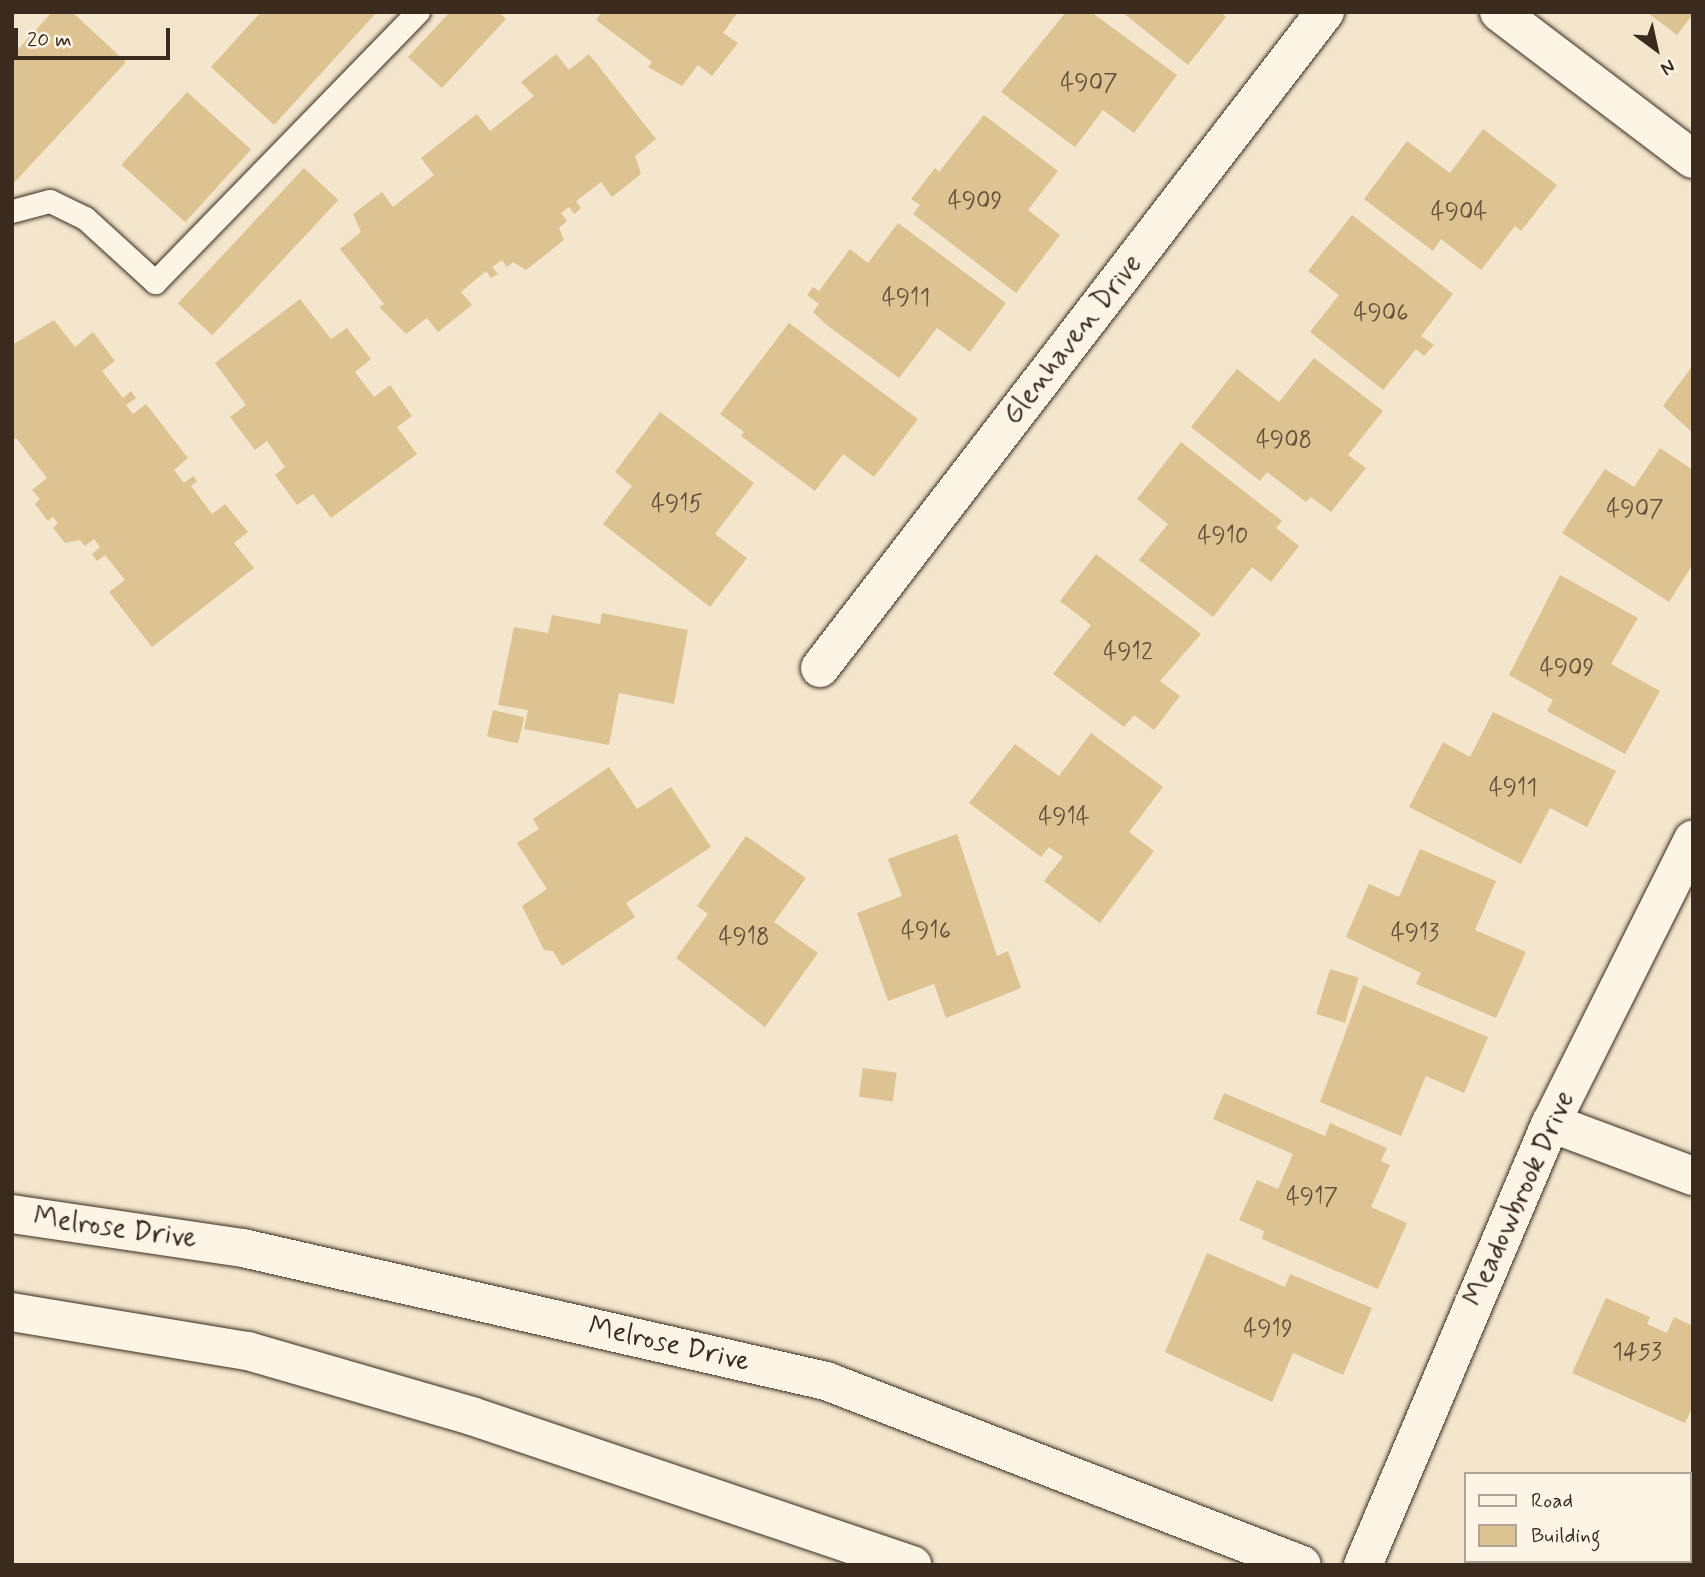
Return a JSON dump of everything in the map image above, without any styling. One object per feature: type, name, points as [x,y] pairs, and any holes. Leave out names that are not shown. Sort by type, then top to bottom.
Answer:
[{"type":"main road","name":"Glenhaven Drive","points":[[820,668],[1325,12]]},
{"type":"main road","points":[[1499,12],[1693,159]]},
{"type":"main road","name":"Meadowbrook Drive","points":[[1363,1565],[1550,1123],[1693,840]]},
{"type":"main road","points":[[1550,1123],[1693,1176]]},
{"type":"main road","name":"Melrose Drive","points":[[12,1214],[243,1248],[826,1381],[1302,1565]]},
{"type":"main road","points":[[12,1311],[247,1351],[472,1416],[913,1565]]},
{"type":"lane","points":[[12,211],[50,201],[85,218],[155,282],[418,12]]},
{"type":"building","points":[[52,12],[72,12],[126,62],[12,185],[12,56]]},
{"type":"building","points":[[261,12],[377,12],[274,125],[211,67]]},
{"type":"building","points":[[450,12],[499,12],[506,19],[442,88],[408,57]]},
{"type":"building","points":[[602,12],[738,12],[723,33],[738,43],[712,76],[698,65],[682,86],[648,67],[652,62],[596,20]]},
{"type":"building","points":[[1066,12],[1091,12],[1177,75],[1134,133],[1103,110],[1075,147],[1001,92]]},
{"type":"building","points":[[1122,12],[1221,12],[1226,17],[1188,65]]},
{"type":"building","points":[[1647,12],[1693,12],[1693,14],[1677,35]]},
{"type":"building","points":[[556,54],[569,70],[589,54],[656,139],[635,156],[641,174],[612,197],[601,182],[576,201],[581,208],[574,214],[569,207],[561,213],[567,221],[559,228],[564,240],[526,270],[513,262],[507,267],[502,260],[492,267],[498,274],[491,278],[486,271],[461,292],[472,305],[438,332],[427,318],[406,334],[379,307],[384,304],[340,249],[361,232],[353,214],[382,192],[393,207],[434,175],[421,158],[477,114],[490,131],[534,96],[521,82]]},
{"type":"building","points":[[187,92],[251,150],[185,222],[121,165]]},
{"type":"building","points":[[984,115],[1058,171],[1028,210],[1060,235],[1016,293],[913,214],[920,205],[911,199],[935,168],[939,172]]},
{"type":"building","points":[[1483,129],[1557,185],[1521,231],[1515,226],[1481,270],[1441,239],[1433,251],[1364,199],[1407,141],[1450,173]]},
{"type":"building","points":[[304,168],[338,200],[212,335],[178,303]]},
{"type":"building","points":[[1352,215],[1453,294],[1421,336],[1434,345],[1424,356],[1416,349],[1383,390],[1310,332],[1339,295],[1308,271]]},
{"type":"building","points":[[898,223],[1006,303],[970,352],[937,328],[899,378],[828,326],[813,312],[819,304],[807,295],[813,287],[819,291],[850,249],[868,263]]},
{"type":"building","points":[[300,299],[331,339],[347,328],[371,359],[355,372],[374,397],[390,385],[412,416],[397,427],[417,454],[331,518],[313,494],[297,505],[275,475],[285,467],[267,441],[255,450],[230,417],[246,405],[215,363]]},
{"type":"building","points":[[54,320],[75,347],[93,332],[115,361],[102,371],[123,398],[131,391],[136,398],[126,405],[133,414],[146,404],[188,458],[174,470],[184,483],[193,476],[197,481],[191,486],[212,514],[225,504],[248,532],[234,543],[254,568],[152,647],[109,592],[125,580],[105,555],[97,561],[92,554],[100,547],[94,539],[85,546],[80,540],[65,543],[53,528],[58,523],[53,517],[48,521],[35,504],[40,499],[32,490],[47,478],[16,438],[12,441],[12,345]]},
{"type":"building","points":[[789,323],[918,419],[874,477],[843,454],[815,491],[741,436],[744,432],[720,414]]},
{"type":"building","points":[[1314,358],[1383,411],[1348,455],[1366,468],[1331,512],[1311,497],[1306,502],[1267,472],[1260,481],[1191,427],[1237,369],[1279,402]]},
{"type":"building","points":[[1693,365],[1693,433],[1663,406]]},
{"type":"building","points":[[660,412],[754,483],[715,534],[747,558],[710,607],[603,524],[632,486],[615,472]]},
{"type":"building","points":[[1181,442],[1282,521],[1276,528],[1299,546],[1271,582],[1252,567],[1213,617],[1139,560],[1168,524],[1137,499]]},
{"type":"building","points":[[1660,448],[1693,470],[1693,564],[1669,602],[1562,533],[1605,469],[1634,487]]},
{"type":"building","points":[[1096,554],[1201,634],[1160,681],[1180,696],[1154,730],[1134,715],[1124,727],[1053,674],[1091,625],[1060,601]]},
{"type":"building","points":[[1560,575],[1638,618],[1611,664],[1660,691],[1625,754],[1547,711],[1553,700],[1509,675]]},
{"type":"building","points":[[602,613],[688,630],[674,704],[619,693],[609,745],[524,729],[528,710],[498,705],[514,627],[548,633],[552,615],[600,624]]},
{"type":"building","points":[[493,710],[524,717],[518,744],[487,736]]},
{"type":"building","points":[[1493,712],[1616,771],[1587,827],[1550,808],[1521,864],[1409,807],[1443,742],[1470,757]]},
{"type":"building","points":[[1091,733],[1163,787],[1129,832],[1154,851],[1100,923],[1044,881],[1063,857],[1049,847],[1041,857],[969,803],[1015,744],[1059,776]]},
{"type":"building","points":[[609,767],[637,809],[671,787],[711,847],[626,903],[635,917],[562,966],[553,951],[544,950],[522,906],[547,889],[517,843],[539,829],[533,819]]},
{"type":"building","points":[[957,834],[997,956],[1008,951],[1021,988],[946,1018],[934,984],[888,1001],[857,913],[902,896],[888,859]]},
{"type":"building","points":[[746,836],[806,878],[774,922],[818,953],[765,1027],[676,958],[708,914],[697,906]]},
{"type":"building","points":[[1420,849],[1496,881],[1475,930],[1526,952],[1496,1018],[1416,984],[1421,973],[1346,937],[1369,884],[1399,897]]},
{"type":"building","points":[[1330,969],[1359,978],[1345,1023],[1316,1014]]},
{"type":"building","points":[[1363,985],[1488,1037],[1464,1093],[1426,1076],[1401,1136],[1320,1102]]},
{"type":"building","points":[[863,1068],[897,1073],[893,1101],[859,1097]]},
{"type":"building","points":[[1224,1093],[1325,1136],[1330,1123],[1387,1148],[1381,1161],[1390,1165],[1371,1207],[1407,1223],[1378,1289],[1262,1239],[1264,1231],[1239,1220],[1257,1180],[1278,1189],[1293,1154],[1213,1119]]},
{"type":"building","points":[[1207,1253],[1285,1287],[1290,1274],[1372,1308],[1343,1375],[1293,1353],[1272,1402],[1165,1352]]},
{"type":"building","points":[[1606,1298],[1650,1317],[1647,1324],[1667,1333],[1674,1317],[1693,1326],[1693,1406],[1685,1423],[1572,1373]]}]
